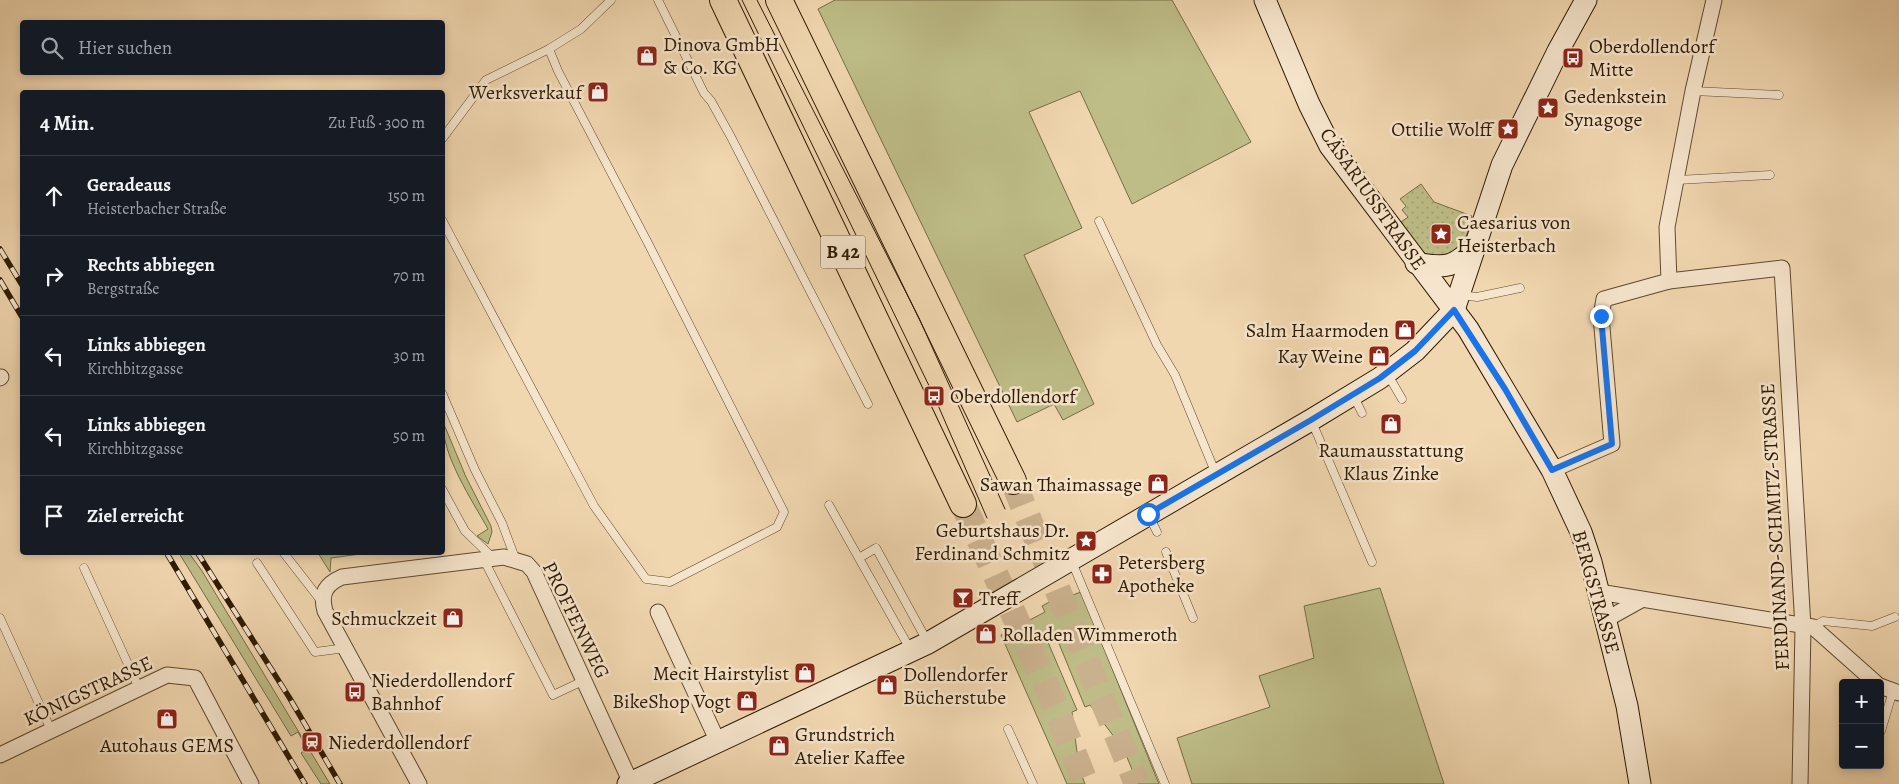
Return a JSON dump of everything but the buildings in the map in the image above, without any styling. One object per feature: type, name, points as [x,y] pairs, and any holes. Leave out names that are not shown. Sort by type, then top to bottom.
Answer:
[{"type":"highway","name":"B 42","points":[[723,0],[963,504]]},
{"type":"highway","name":"B 42","points":[[779,0],[1013,481]]},
{"type":"street","name":"CÄSARIUSSTRASSE","points":[[1265,0],[1309,104],[1330,146],[1416,263],[1457,303]]},
{"type":"street","points":[[630,783],[653,778],[718,742],[919,647],[1071,560],[1153,523],[1217,476],[1311,420],[1358,404],[1386,373],[1415,351],[1457,303],[1502,165],[1558,51],[1586,0]]},
{"type":"street","points":[[1552,470],[1612,444],[1601,316],[1604,299],[1668,281],[1667,227],[1693,91],[1714,0]]},
{"type":"street","points":[[1416,263],[1443,267],[1459,262],[1476,246]]},
{"type":"street","name":"FERDINAND-SCHMITZ-STRASSE","points":[[1668,281],[1782,268],[1808,627],[1800,784]]},
{"type":"street","name":"BERGSTRASSE","points":[[1457,303],[1501,392],[1552,470],[1581,532],[1599,592],[1627,706],[1640,784]]},
{"type":"street","name":"PROFFENWEG","points":[[323,604],[322,597],[326,587],[342,578],[504,556],[515,558],[527,564],[534,572],[585,680],[630,783]]},
{"type":"street","points":[[1599,592],[1808,627],[1871,679]]},
{"type":"street","points":[[1606,620],[1640,600]]},
{"type":"street","points":[[323,604],[419,784]]},
{"type":"street","points":[[658,612],[718,742]]},
{"type":"street","name":"KÖNIGSTRASSE","points":[[0,755],[167,674],[195,678],[251,784]]},
{"type":"lane","points":[[445,135],[486,80],[549,49],[581,29],[611,0]]},
{"type":"lane","points":[[658,0],[704,94],[712,100],[868,404]]},
{"type":"lane","points":[[445,226],[594,506],[646,579],[670,582],[777,527],[784,512],[649,245],[558,71],[549,49]]},
{"type":"lane","points":[[1693,91],[1779,95]]},
{"type":"lane","points":[[1677,180],[1770,175]]},
{"type":"lane","points":[[1099,221],[1157,345],[1174,375],[1217,476]]},
{"type":"lane","points":[[1457,303],[1520,288]]},
{"type":"lane","points":[[1386,373],[1402,399]]},
{"type":"lane","points":[[445,400],[502,523],[515,558]]},
{"type":"lane","points":[[1311,420],[1372,562]]},
{"type":"lane","points":[[445,494],[465,531],[489,559],[553,696],[585,680]]},
{"type":"lane","points":[[829,505],[858,558],[919,647]]},
{"type":"lane","points":[[858,558],[876,548],[919,647]]},
{"type":"lane","points":[[1166,552],[1193,618]]},
{"type":"lane","points":[[286,555],[323,604]]},
{"type":"lane","points":[[1071,560],[1165,784]]},
{"type":"lane","points":[[256,563],[315,652],[346,648]]},
{"type":"lane","points":[[84,568],[139,688]]},
{"type":"lane","points":[[1808,627],[1823,621],[1872,626],[1895,616]]},
{"type":"lane","points":[[0,618],[51,730]]},
{"type":"lane","points":[[1883,724],[1891,690]]},
{"type":"lane","points":[[1008,729],[1033,784]]},
{"type":"shaded area","points":[[835,0],[1172,0],[1251,142],[1132,204],[1080,91],[1029,112],[1082,228],[1024,255],[1094,404],[1063,420],[1054,404],[1017,422],[818,9]]},
{"type":"shaded area","points":[[1421,184],[1434,202],[1472,216],[1465,239],[1459,247],[1444,256],[1432,256],[1422,251],[1401,222],[1408,217],[1402,210],[1406,206],[1400,199]]},
{"type":"shaded area","points":[[445,427],[466,477],[491,526],[492,532],[488,544],[477,536],[488,529],[466,491],[447,449]]},
{"type":"shaded area","points":[[180,555],[190,555],[202,571],[330,784],[321,784],[301,753],[307,749],[298,732],[291,736]]},
{"type":"shaded area","points":[[319,555],[353,555],[331,558],[330,572]]},
{"type":"shaded area","points":[[1380,588],[1444,784],[1192,784],[1177,738],[1270,707],[1259,676],[1314,658],[1304,606]]},
{"type":"shaded area","points":[[1068,592],[1070,596],[1081,592],[1159,784],[1138,784],[1124,750],[1090,705],[1085,707],[1053,629],[1044,633],[1077,710],[1072,712],[1079,768],[1085,784],[1067,784],[1001,635],[1045,612],[1042,606]]},
{"type":"tunnel","points":[[1013,481],[1137,784]]},
{"type":"tunnel","points":[[963,504],[1048,689],[1086,784]]},
{"type":"tram line","points":[[742,0],[934,396],[987,518]]},
{"type":"tram line","points":[[757,0],[919,318],[1005,509]]},
{"type":"railway","points":[[0,249],[20,282]]},
{"type":"railway","points":[[0,280],[20,314]]},
{"type":"railway","points":[[168,555],[305,784]]},
{"type":"railway","points":[[199,555],[289,697],[340,784]]},
{"type":"place","name":"Dinova GmbH & Co. KG","points":[[647,56]]},
{"type":"place","name":"Oberdollendorf Mitte","points":[[1573,58]]},
{"type":"place","name":"Werksverkauf","points":[[598,92]]},
{"type":"place","name":"Gedenkstein Synagoge","points":[[1548,108]]},
{"type":"place","name":"Ottilie Wolff","points":[[1508,129]]},
{"type":"place","name":"Caesarius von Heisterbach","points":[[1441,234]]},
{"type":"place","name":"Salm Haarmoden","points":[[1405,330]]},
{"type":"place","name":"Kay Weine","points":[[1379,356]]},
{"type":"place","name":"Oberdollendorf","points":[[934,396]]},
{"type":"place","name":"Raumausstattung Klaus Zinke","points":[[1391,424]]},
{"type":"place","name":"Sawan Thaimassage","points":[[1158,484]]},
{"type":"place","name":"Geburtshaus Dr. Ferdinand Schmitz","points":[[1086,541]]},
{"type":"place","name":"Petersberg Apotheke","points":[[1102,574]]},
{"type":"place","name":"Treff","points":[[963,598]]},
{"type":"place","name":"Schmuckzeit","points":[[453,618]]},
{"type":"place","name":"Rolladen Wimmeroth","points":[[986,634]]},
{"type":"place","name":"Mecit Hairstylist","points":[[805,673]]},
{"type":"place","name":"Dollendorfer Bücherstube","points":[[887,685]]},
{"type":"place","name":"Niederdollendorf Bahnhof","points":[[355,692]]},
{"type":"place","name":"BikeShop Vogt","points":[[747,701]]},
{"type":"place","name":"Autohaus GEMS","points":[[167,719]]},
{"type":"place","name":"Niederdollendorf","points":[[312,742]]},
{"type":"place","name":"Grundstrich Atelier Kaffee","points":[[779,746]]},
{"type":"route","points":[[1148,514],[1184,495],[1380,378],[1415,351],[1454,310],[1505,389],[1552,470],[1612,444],[1601,316]]}]
